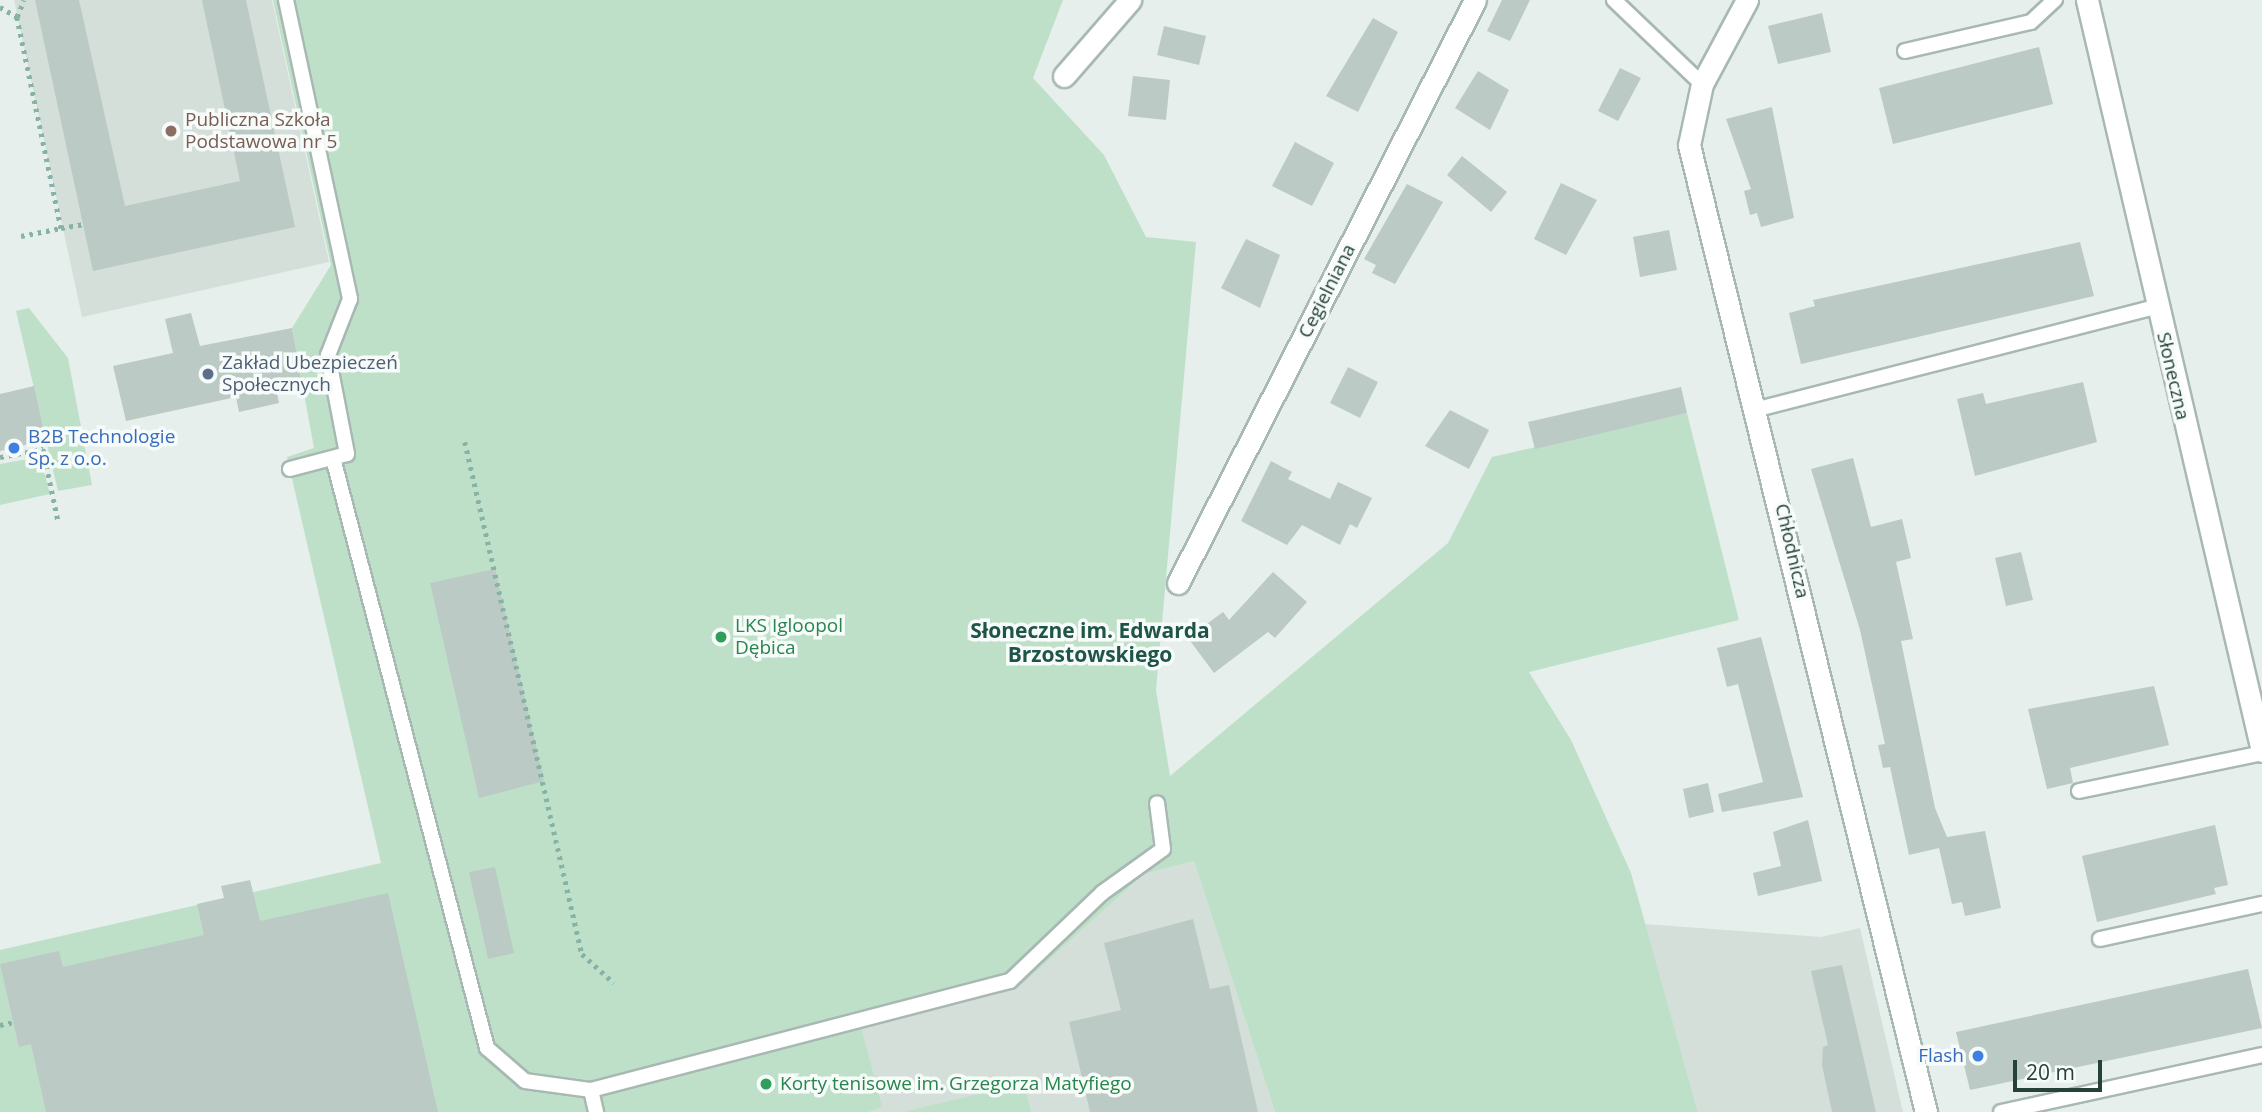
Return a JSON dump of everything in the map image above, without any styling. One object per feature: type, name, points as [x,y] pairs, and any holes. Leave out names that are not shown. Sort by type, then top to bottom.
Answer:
[{"type":"street","points":[[1064,76],[1130,0]]},
{"type":"street","name":"Cegielniana","points":[[1178,583],[1475,0]]},
{"type":"street","name":"Chłodnicza","points":[[1747,0],[1702,83],[1689,145],[1758,409],[1926,1112]]},
{"type":"street","name":"Słoneczna","points":[[2087,0],[2156,307],[2255,692],[2262,752]]},
{"type":"lane","points":[[285,0],[350,299],[328,355],[347,454],[290,469]]},
{"type":"lane","points":[[1614,0],[1702,83]]},
{"type":"lane","points":[[1905,51],[2031,22],[2055,0]]},
{"type":"lane","points":[[1758,409],[2156,307]]},
{"type":"lane","points":[[333,458],[487,1048],[510,1071],[540,1087],[591,1090],[1010,981],[1102,893],[1163,849],[1157,803]]},
{"type":"lane","points":[[2079,790],[2262,752]]},
{"type":"lane","points":[[2100,939],[2262,904]]},
{"type":"lane","points":[[2001,1112],[2262,1055]]},
{"type":"lane","points":[[591,1090],[596,1112]]},
{"type":"path","points":[[24,0],[17,17],[61,228]]},
{"type":"path","points":[[0,7],[17,17]]},
{"type":"path","points":[[21,236],[83,224]]},
{"type":"path","points":[[465,442],[582,954],[614,983]]},
{"type":"path","points":[[0,457],[43,449],[58,520]]},
{"type":"path","points":[[0,1025],[13,1022]]},
{"type":"shaded area","name":"Publiczna Szkoła Podstawowa nr 5","points":[[14,0],[272,0],[329,262],[82,317]]},
{"type":"shaded area","points":[[1194,861],[1275,1112],[869,1112],[881,1107],[861,1026],[1019,987],[1144,874]]},
{"type":"shaded area","points":[[1645,924],[1821,937],[1860,928],[1903,1112],[1698,1112]]},
{"type":"green space","points":[[273,0],[1063,0],[1033,78],[1104,155],[1146,237],[1196,242],[1156,690],[1170,776],[1448,543],[1492,457],[1687,413],[1739,620],[1529,672],[1571,740],[1631,873],[1698,1112],[1275,1112],[1194,861],[1144,874],[1019,987],[861,1026],[882,1107],[869,1112],[0,1112],[0,950],[381,863],[287,457],[314,448],[292,328],[331,265]]},
{"type":"green space","points":[[29,308],[68,358],[92,485],[58,491],[16,311]]},
{"type":"green space","points":[[40,457],[50,494],[0,505],[0,464]]},
{"type":"green space","points":[[1024,1083],[1031,1112],[903,1112]]},
{"type":"building","points":[[35,0],[79,0],[125,206],[240,181],[202,0],[246,0],[295,227],[93,271]]},
{"type":"building","points":[[1502,0],[1530,0],[1510,41],[1487,31]]},
{"type":"building","points":[[1822,13],[1831,52],[1778,64],[1768,26]]},
{"type":"building","points":[[1373,18],[1398,32],[1358,112],[1326,96]]},
{"type":"building","points":[[1164,26],[1206,36],[1199,65],[1157,55]]},
{"type":"building","points":[[2039,47],[2053,104],[1893,144],[1879,88]]},
{"type":"building","points":[[1620,68],[1641,78],[1618,121],[1598,111]]},
{"type":"building","points":[[1478,71],[1509,90],[1490,130],[1455,108]]},
{"type":"building","points":[[1133,76],[1170,80],[1166,120],[1128,116]]},
{"type":"building","points":[[1772,107],[1794,218],[1761,227],[1757,213],[1750,215],[1744,191],[1751,189],[1726,119]]},
{"type":"building","points":[[1295,142],[1334,163],[1312,206],[1272,186]]},
{"type":"building","points":[[1462,156],[1507,192],[1491,212],[1447,175]]},
{"type":"building","points":[[1561,183],[1597,200],[1566,255],[1534,239]]},
{"type":"building","points":[[1407,184],[1443,202],[1395,284],[1372,273],[1376,265],[1364,259]]},
{"type":"building","points":[[1669,230],[1677,270],[1640,277],[1633,237]]},
{"type":"building","points":[[1246,239],[1280,255],[1260,308],[1221,288]]},
{"type":"building","points":[[2080,242],[2094,296],[1801,364],[1789,313],[1815,306],[1813,300]]},
{"type":"building","name":"Zakład Ubezpieczeń Społecznych","points":[[191,313],[200,346],[292,328],[302,383],[276,388],[279,403],[239,412],[236,397],[126,421],[113,366],[173,353],[165,319]]},
{"type":"building","points":[[1348,367],[1378,382],[1360,418],[1330,403]]},
{"type":"building","points":[[2083,382],[2097,442],[1975,476],[1957,399],[1983,393],[1986,404]]},
{"type":"building","points":[[34,386],[46,440],[0,451],[0,394]]},
{"type":"building","points":[[1681,387],[1687,413],[1535,449],[1528,422]]},
{"type":"building","points":[[1450,410],[1489,430],[1469,469],[1425,446]]},
{"type":"building","points":[[1853,458],[1871,527],[1902,519],[1911,558],[1896,562],[1913,639],[1901,641],[1935,808],[1947,837],[1985,831],[2001,908],[1965,916],[1962,902],[1952,904],[1939,848],[1909,855],[1890,767],[1883,768],[1878,745],[1885,744],[1860,630],[1811,469]]},
{"type":"building","points":[[1271,461],[1292,472],[1288,479],[1330,499],[1338,482],[1372,498],[1357,528],[1350,524],[1340,545],[1302,525],[1287,545],[1241,521]]},
{"type":"building","points":[[2021,552],[2033,600],[2006,606],[1995,558]]},
{"type":"building","points":[[495,569],[544,781],[479,798],[430,583]]},
{"type":"building","points":[[1273,572],[1307,602],[1275,638],[1268,632],[1214,673],[1188,638],[1223,612],[1229,620]]},
{"type":"building","points":[[1761,637],[1803,797],[1722,812],[1718,794],[1763,782],[1738,684],[1727,687],[1717,648]]},
{"type":"building","points":[[2154,686],[2169,745],[2070,768],[2073,783],[2047,789],[2028,709]]},
{"type":"building","points":[[1708,783],[1714,812],[1689,818],[1683,789]]},
{"type":"building","points":[[1808,820],[1822,881],[1758,896],[1753,873],[1781,866],[1773,832]]},
{"type":"building","points":[[2215,825],[2228,885],[2214,888],[2216,894],[2097,922],[2082,856]]},
{"type":"building","points":[[495,867],[514,953],[488,959],[469,872]]},
{"type":"building","points":[[250,880],[260,921],[388,893],[438,1112],[46,1112],[31,1044],[19,1047],[0,964],[59,951],[63,967],[204,935],[197,904],[224,898],[221,886]]},
{"type":"building","points":[[1193,919],[1210,989],[1229,985],[1258,1112],[1090,1112],[1069,1022],[1121,1010],[1104,943]]},
{"type":"building","points":[[1842,965],[1876,1112],[1832,1112],[1822,1065],[1823,1047],[1828,1045],[1811,971]]},
{"type":"building","points":[[2248,969],[2262,1028],[1970,1090],[1956,1032]]},
{"type":"place","name":"Publiczna Szkoła Podstawowa nr 5","points":[[171,131]]},
{"type":"place","name":"Zakład Ubezpieczeń Społecznych","points":[[208,374]]},
{"type":"place","name":"B2B Technologie Sp. z o.o.","points":[[14,448]]},
{"type":"place","name":"LKS Igloopol Dębica","points":[[721,637]]},
{"type":"place","name":"Flash","points":[[1978,1056]]},
{"type":"place","name":"Korty tenisowe im. Grzegorza Matyfiego","points":[[766,1084]]},
{"type":"district","name":"Słoneczne im. Edwarda Brzostowskiego","points":[[1090,642]]}]
